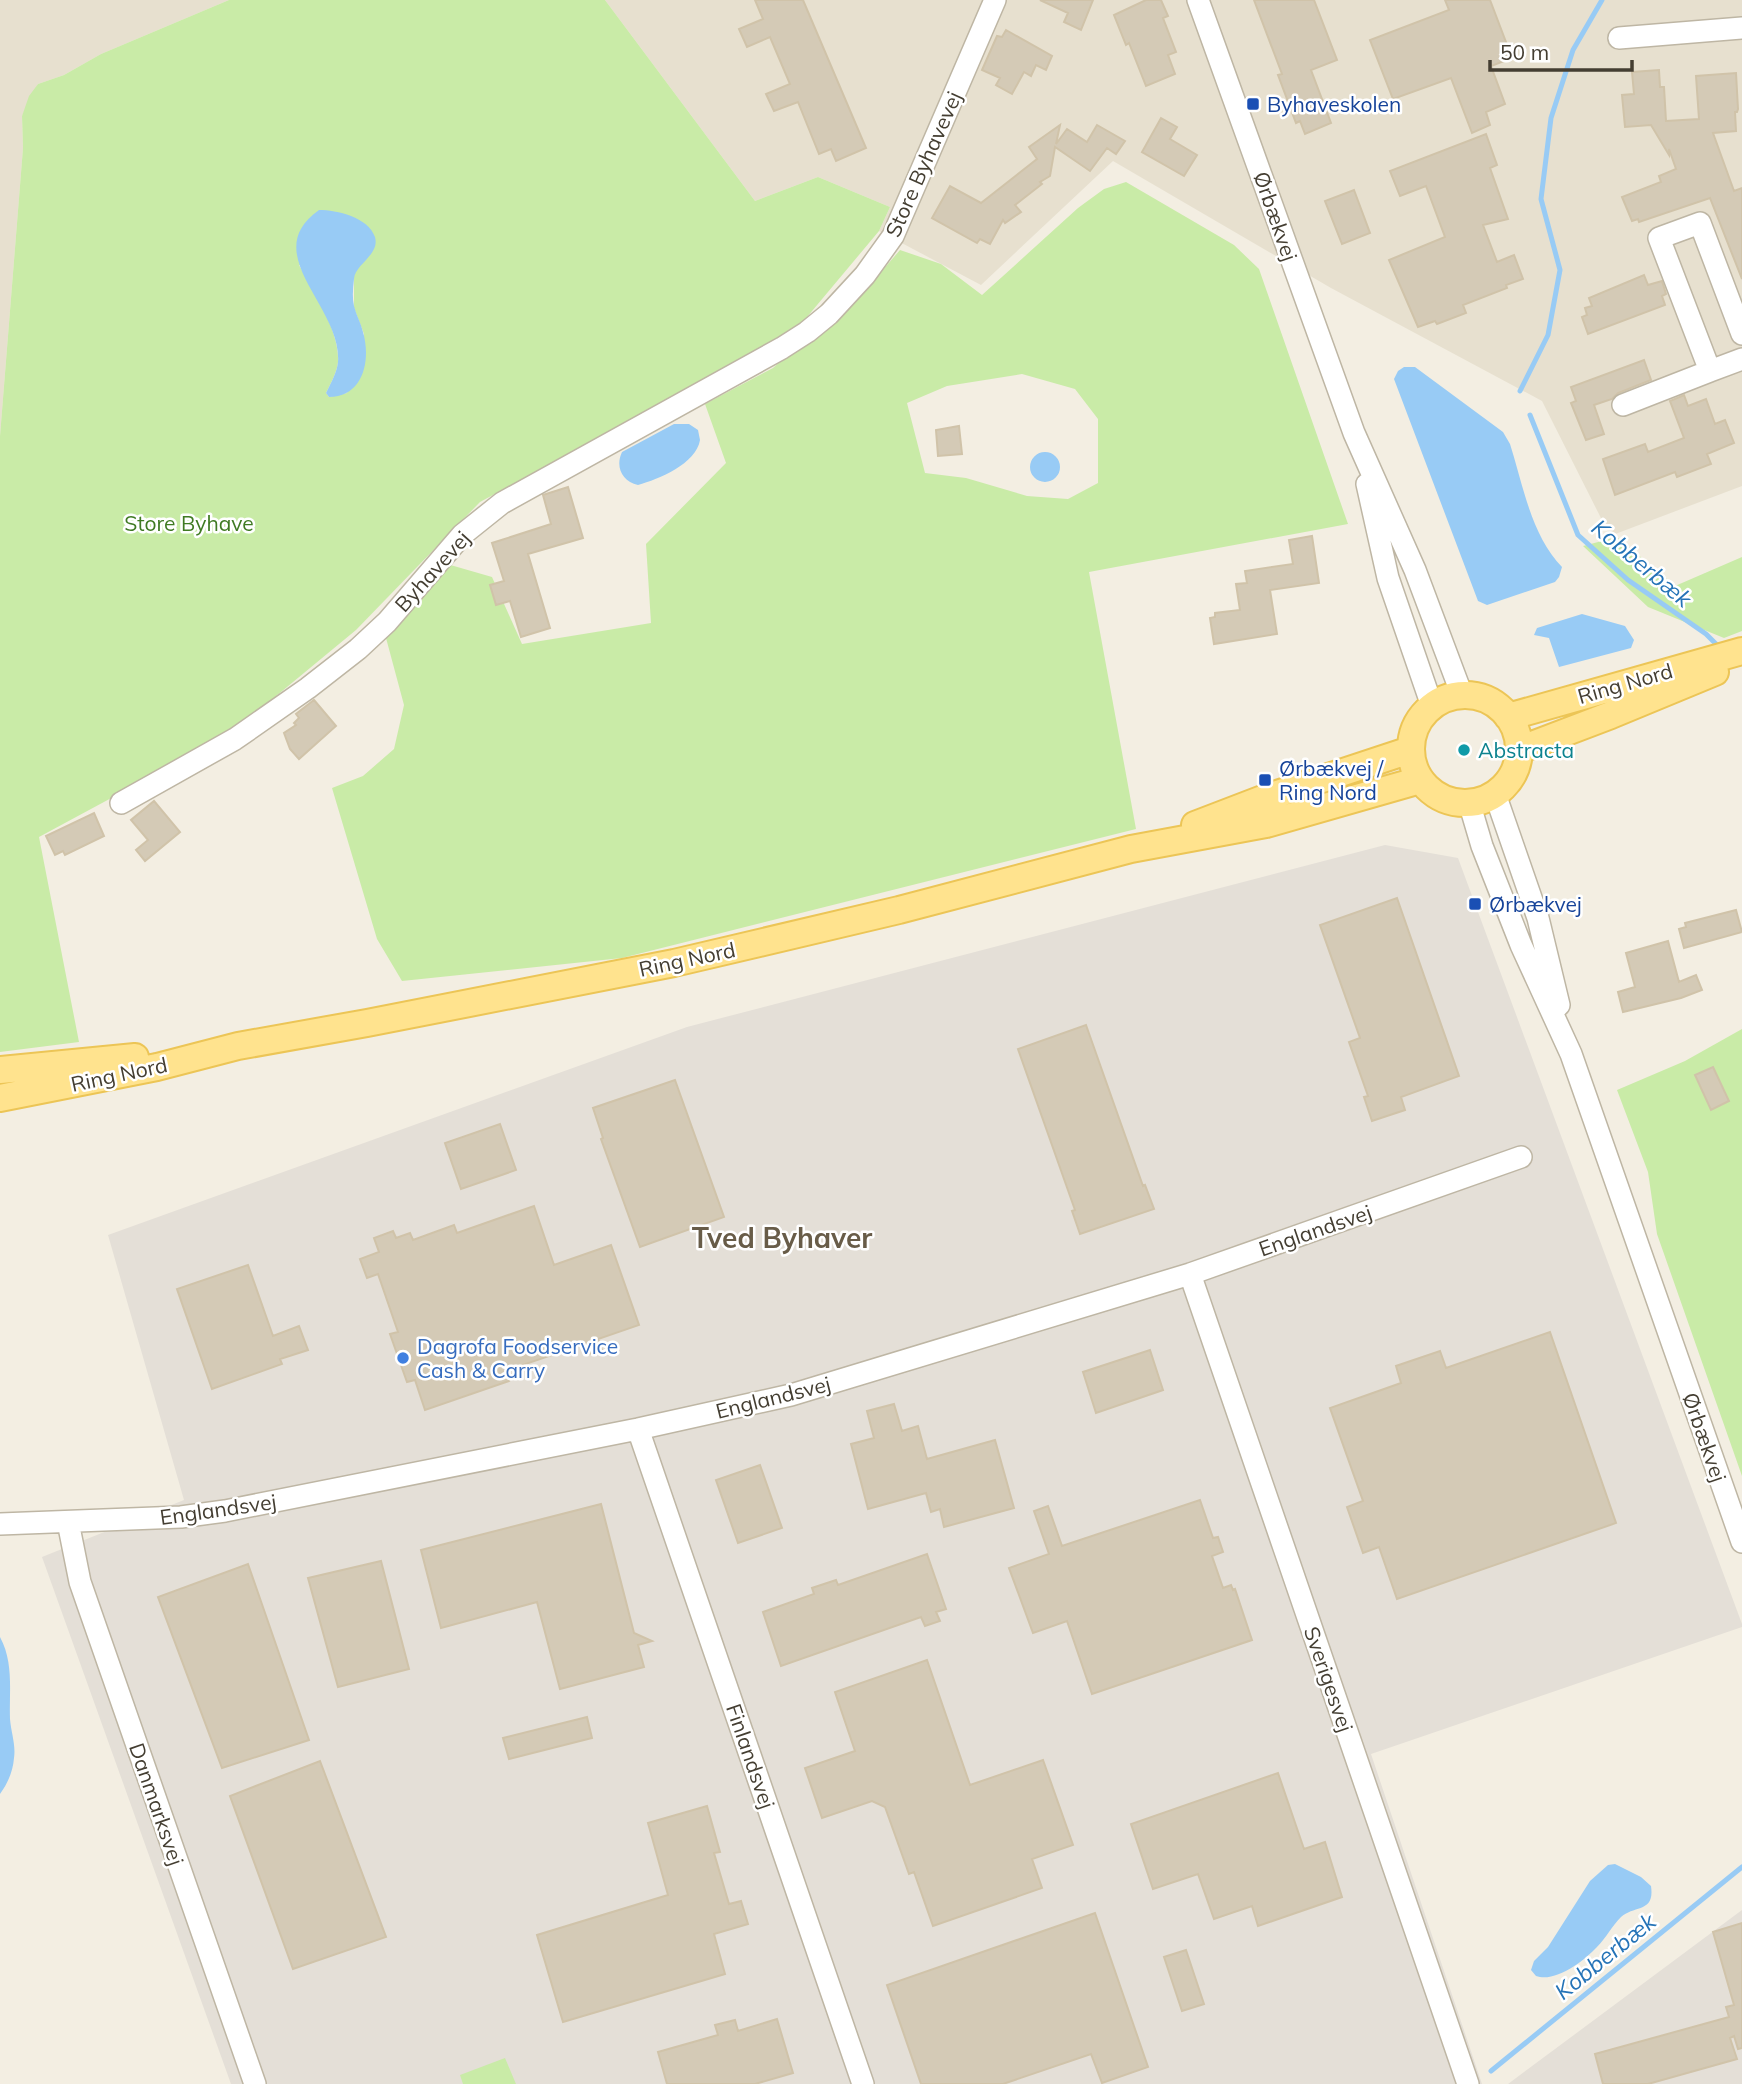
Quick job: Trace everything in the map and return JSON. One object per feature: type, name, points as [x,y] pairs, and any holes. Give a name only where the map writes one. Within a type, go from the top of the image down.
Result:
[{"type":"main road","name":"Ring Nord","points":[[1508,717],[1742,651]]},
{"type":"main road","name":"Ring Nord","points":[[1519,750],[1742,661]]},
{"type":"main road","points":[[1462,695],[1480,697],[1496,705],[1508,717],[1516,733],[1519,750],[1516,767],[1507,782],[1495,794],[1469,803],[1450,801],[1434,793],[1420,780],[1410,750],[1413,733],[1420,718],[1432,706],[1446,698],[1462,695]]},
{"type":"main road","name":"Ring Nord","points":[[1131,849],[1268,797],[1410,750]]},
{"type":"main road","name":"Ring Nord","points":[[0,1070],[238,1046],[674,962],[899,910],[1131,849],[1266,824],[1420,780]]},
{"type":"main road","name":"Ring Nord","points":[[0,1098],[157,1067],[238,1046]]},
{"type":"street","name":"Store Byhavevej","points":[[829,314],[864,275],[893,236],[995,0]]},
{"type":"street","name":"Ørbækvej","points":[[1198,0],[1354,433],[1415,570],[1462,695]]},
{"type":"street","points":[[1619,38],[1742,28]]},
{"type":"street","points":[[1710,371],[1659,238],[1700,223],[1742,334]]},
{"type":"street","name":"Byhavevej","points":[[121,803],[235,739],[338,665],[387,622],[462,534],[502,503],[782,348],[829,314]]},
{"type":"street","points":[[1623,405],[1742,359]]},
{"type":"street","name":"Ørbækvej","points":[[1354,433],[1388,578],[1432,706]]},
{"type":"street","name":"Ørbækvej","points":[[1495,794],[1538,918],[1571,1054]]},
{"type":"street","name":"Ørbækvej","points":[[1469,803],[1482,846],[1521,945],[1571,1054],[1742,1542]]},
{"type":"street","name":"Englandsvej","points":[[0,1524],[181,1517],[225,1511],[638,1429],[791,1395],[1190,1274],[1521,1157]]},
{"type":"street","name":"Sverigesvej","points":[[1190,1274],[1468,2084]]},
{"type":"street","name":"Finlandsvej","points":[[638,1429],[863,2084]]},
{"type":"street","name":"Danmarksvej","points":[[68,1522],[80,1582],[255,2084]]},
{"type":"shaded area","points":[[0,0],[229,0],[101,54],[64,75],[38,84],[22,116],[23,148],[0,436]]},
{"type":"shaded area","points":[[605,0],[1742,0],[1742,486],[1610,536],[1542,401],[1331,288],[1113,161],[981,285],[879,231],[890,207],[818,177],[755,201]]},
{"type":"shaded area","points":[[1385,845],[1458,858],[1742,1624],[1742,1627],[1371,1754],[1482,2084],[231,2084],[42,1557],[184,1500],[108,1235],[687,1027]]},
{"type":"shaded area","points":[[1742,1910],[1742,2084],[1508,2084]]},
{"type":"green space","name":"Store Byhave","points":[[229,0],[605,0],[755,201],[818,177],[890,207],[879,231],[797,329],[480,502],[356,630],[230,734],[39,837],[79,1042],[0,1052],[0,436],[23,148],[22,116],[29,96],[38,84],[64,75],[101,54]],"holes":[[[299,265],[354,273],[354,308],[364,334],[347,393],[329,397],[326,393],[338,362],[335,337]]]},
{"type":"green space","points":[[1126,182],[1234,245],[1259,269],[1348,524],[1089,572],[1136,829],[622,958],[402,981],[377,939],[332,788],[363,776],[394,749],[404,705],[386,638],[447,564],[492,577],[522,644],[651,623],[646,544],[726,463],[705,404],[773,368],[881,272],[900,250],[941,264],[982,295],[1078,208],[1104,189]],"holes":[[[1022,374],[1075,389],[1098,419],[1098,483],[1068,499],[1027,496],[966,478],[925,473],[907,403],[947,386]]]},
{"type":"green space","points":[[1617,537],[1675,586],[1742,557],[1742,631],[1724,638],[1648,607],[1583,546]]},
{"type":"green space","points":[[1742,1029],[1742,1476],[1657,1234],[1648,1172],[1617,1090],[1685,1061]]},
{"type":"green space","points":[[505,2058],[516,2084],[463,2084],[460,2075]]},
{"type":"water","points":[[319,210],[343,213],[366,224],[376,243],[355,274],[354,282],[354,306],[362,329],[366,354],[362,375],[350,391],[329,397],[326,393],[338,362],[336,341],[299,263],[296,244],[302,227]]},
{"type":"water","points":[[1404,367],[1415,367],[1503,432],[1510,444],[1535,525],[1551,554],[1562,567],[1555,582],[1487,605],[1478,601],[1394,379]]},
{"type":"water","points":[[674,424],[689,424],[698,430],[700,440],[692,456],[675,469],[638,485],[624,477],[619,463],[622,452]]},
{"type":"water","points":[[1045,452],[1056,456],[1060,467],[1056,478],[1045,482],[1034,478],[1030,467],[1034,456]]},
{"type":"water","points":[[1582,614],[1625,626],[1634,640],[1631,648],[1559,667],[1549,638],[1534,635],[1537,628]]},
{"type":"water","points":[[0,1637],[9,1667],[14,1753],[8,1781],[0,1794]]},
{"type":"water","points":[[1615,1864],[1641,1877],[1651,1886],[1650,1901],[1621,1917],[1597,1947],[1577,1964],[1560,1974],[1536,1976],[1531,1970],[1534,1961],[1548,1947],[1590,1881],[1608,1865]]},
{"type":"building","points":[[755,0],[803,0],[866,148],[836,161],[831,149],[819,154],[798,102],[774,111],[766,94],[790,84],[770,37],[747,47],[739,29],[763,19]]},
{"type":"building","points":[[1040,0],[1093,0],[1081,30],[1064,22],[1068,13]]},
{"type":"building","points":[[1146,0],[1161,0],[1168,16],[1163,18],[1176,52],[1168,55],[1175,74],[1146,86],[1129,43],[1126,45],[1114,15]]},
{"type":"building","points":[[1254,0],[1314,0],[1337,60],[1311,70],[1331,123],[1305,134],[1300,121],[1296,123],[1278,75],[1282,74]]},
{"type":"building","points":[[1445,0],[1490,0],[1512,58],[1491,66],[1505,104],[1486,112],[1490,125],[1472,133],[1451,78],[1393,99],[1370,40],[1449,10]]},
{"type":"building","points":[[1006,30],[1052,56],[1046,70],[1036,65],[1031,76],[1024,72],[1012,94],[996,85],[1000,78],[982,70],[997,36],[1002,37]]},
{"type":"building","points":[[1659,70],[1660,87],[1664,87],[1666,121],[1699,119],[1696,76],[1736,73],[1736,131],[1713,133],[1734,191],[1742,188],[1742,279],[1710,198],[1639,222],[1638,219],[1632,221],[1622,197],[1661,182],[1659,176],[1676,169],[1669,149],[1669,155],[1651,125],[1625,127],[1622,95],[1634,94],[1632,72]]},
{"type":"building","points":[[1161,118],[1177,127],[1170,139],[1197,155],[1184,176],[1142,152]]},
{"type":"building","points":[[1060,125],[1056,144],[1067,129],[1087,142],[1097,125],[1125,141],[1116,154],[1107,148],[1090,171],[1055,147],[1050,176],[1015,205],[1021,212],[1005,223],[1003,220],[990,244],[980,239],[977,243],[932,218],[950,186],[981,203],[1037,159],[1029,147]]},
{"type":"building","points":[[1486,134],[1497,165],[1490,168],[1508,219],[1483,225],[1497,262],[1514,255],[1523,279],[1463,305],[1466,313],[1437,324],[1435,321],[1418,327],[1389,260],[1445,237],[1426,186],[1400,196],[1390,171]]},
{"type":"building","points":[[1354,190],[1370,233],[1342,244],[1325,201]]},
{"type":"building","points":[[1644,275],[1648,285],[1662,281],[1666,294],[1662,296],[1665,305],[1588,334],[1582,317],[1587,315],[1585,308],[1592,306],[1589,298]]},
{"type":"building","points":[[1644,360],[1651,380],[1594,405],[1604,434],[1586,440],[1571,403],[1576,401],[1571,387]]},
{"type":"building","points":[[1684,395],[1688,406],[1706,399],[1715,424],[1725,420],[1734,443],[1707,454],[1711,464],[1677,477],[1675,472],[1615,495],[1603,459],[1645,444],[1648,452],[1684,438],[1670,401]]},
{"type":"building","points":[[959,426],[962,454],[938,456],[936,430]]},
{"type":"building","points":[[568,487],[583,538],[528,554],[550,628],[521,637],[510,601],[496,605],[490,585],[504,581],[492,543],[551,524],[543,495]]},
{"type":"building","points":[[1312,536],[1319,583],[1270,590],[1277,634],[1214,644],[1210,618],[1215,617],[1215,613],[1240,610],[1236,584],[1247,583],[1245,571],[1293,564],[1289,540]]},
{"type":"building","points":[[314,700],[336,726],[299,759],[290,749],[284,733],[296,725],[294,723],[299,718],[296,714]]},
{"type":"building","points":[[154,801],[180,832],[145,861],[136,850],[148,840],[131,820]]},
{"type":"building","points":[[94,813],[104,836],[65,855],[63,851],[55,855],[46,836]]},
{"type":"building","points":[[1397,898],[1459,1076],[1401,1097],[1405,1110],[1372,1121],[1364,1097],[1368,1096],[1349,1042],[1360,1038],[1320,925]]},
{"type":"building","points":[[1736,910],[1742,932],[1684,948],[1679,929],[1686,927],[1685,923]]},
{"type":"building","points":[[1668,941],[1679,982],[1696,975],[1702,990],[1623,1012],[1618,992],[1635,987],[1626,953]]},
{"type":"building","points":[[1086,1025],[1143,1186],[1145,1185],[1154,1209],[1080,1234],[1072,1211],[1075,1210],[1018,1049]]},
{"type":"building","points":[[1713,1067],[1729,1101],[1711,1110],[1695,1075]]},
{"type":"building","points":[[675,1080],[724,1217],[640,1247],[601,1139],[603,1138],[593,1108]]},
{"type":"building","points":[[500,1124],[516,1170],[461,1189],[445,1143]]},
{"type":"building","points":[[534,1206],[554,1265],[611,1245],[639,1325],[598,1339],[602,1350],[585,1355],[581,1345],[505,1371],[509,1381],[425,1410],[415,1380],[407,1382],[390,1334],[398,1332],[378,1274],[367,1278],[360,1259],[379,1252],[374,1238],[393,1231],[396,1238],[410,1233],[413,1240],[454,1225],[457,1233]]},
{"type":"building","points":[[248,1265],[273,1336],[299,1326],[308,1350],[280,1359],[282,1364],[212,1389],[177,1289]]},
{"type":"building","points":[[1550,1332],[1616,1523],[1397,1599],[1379,1547],[1363,1553],[1347,1507],[1363,1501],[1330,1408],[1401,1383],[1396,1366],[1440,1351],[1446,1368]]},
{"type":"building","points":[[1150,1350],[1163,1390],[1096,1413],[1083,1372]]},
{"type":"building","points":[[894,1404],[902,1431],[918,1426],[927,1459],[995,1440],[1014,1508],[944,1527],[940,1509],[931,1512],[926,1493],[868,1509],[851,1444],[874,1438],[867,1411]]},
{"type":"building","points":[[760,1465],[782,1528],[738,1543],[716,1480]]},
{"type":"building","points":[[1200,1500],[1213,1538],[1218,1537],[1223,1552],[1212,1556],[1223,1588],[1231,1585],[1233,1590],[1235,1589],[1252,1640],[1092,1694],[1067,1621],[1033,1633],[1009,1568],[1049,1554],[1034,1511],[1048,1506],[1062,1546]]},
{"type":"building","points":[[601,1504],[634,1633],[652,1641],[638,1645],[644,1667],[560,1689],[537,1602],[441,1628],[421,1550]]},
{"type":"building","points":[[927,1554],[946,1609],[936,1612],[940,1621],[925,1626],[921,1617],[781,1666],[763,1612],[814,1594],[812,1588],[836,1580],[838,1585]]},
{"type":"building","points":[[381,1561],[409,1669],[338,1687],[308,1578]]},
{"type":"building","points":[[248,1564],[309,1740],[222,1768],[158,1597]]},
{"type":"building","points":[[927,1660],[970,1785],[1043,1760],[1073,1845],[1032,1859],[1042,1888],[933,1926],[914,1872],[909,1874],[885,1807],[872,1801],[822,1818],[805,1768],[855,1751],[835,1692]]},
{"type":"building","points":[[587,1717],[592,1738],[509,1759],[503,1738]]},
{"type":"building","points":[[320,1761],[386,1937],[293,1969],[230,1796]]},
{"type":"building","points":[[1278,1773],[1304,1849],[1325,1842],[1342,1897],[1258,1926],[1252,1906],[1214,1919],[1198,1874],[1153,1889],[1131,1824]]},
{"type":"building","points":[[707,1806],[720,1852],[714,1853],[729,1904],[741,1901],[748,1924],[714,1934],[725,1974],[563,2022],[537,1935],[668,1895],[648,1823]]},
{"type":"building","points":[[1095,1913],[1148,2067],[1102,2083],[1091,2054],[1003,2084],[921,2084],[887,1985]]},
{"type":"building","points":[[1742,1923],[1742,2048],[1738,2049],[1734,2036],[1730,2038],[1737,2059],[1648,2084],[1603,2084],[1595,2054],[1729,2017],[1726,2007],[1734,2005],[1713,1932]]},
{"type":"building","points":[[1186,1950],[1204,2004],[1182,2011],[1164,1957]]},
{"type":"building","points":[[777,2019],[793,2073],[755,2084],[667,2084],[658,2052],[718,2035],[715,2025],[735,2020],[738,2031]]},
{"type":"waterway","name":"Kobberbæk","points":[[1520,391],[1548,335],[1560,270],[1541,199],[1551,118],[1573,50],[1602,0]]},
{"type":"waterway","name":"Kobberbæk","points":[[1530,415],[1578,535],[1628,580],[1706,634],[1718,646]]},
{"type":"waterway","name":"Kobberbæk","points":[[1491,2071],[1742,1867]]},
{"type":"place","name":"Byhaveskolen","points":[[1253,104]]},
{"type":"place","name":"Abstracta","points":[[1464,750]]},
{"type":"place","name":"Ørbækvej / Ring Nord","points":[[1265,780]]},
{"type":"place","name":"Ørbækvej","points":[[1475,904]]},
{"type":"place","name":"Dagrofa Foodservice Cash & Carry","points":[[403,1358]]},
{"type":"district","name":"Tved Byhaver","points":[[782,1237]]}]
